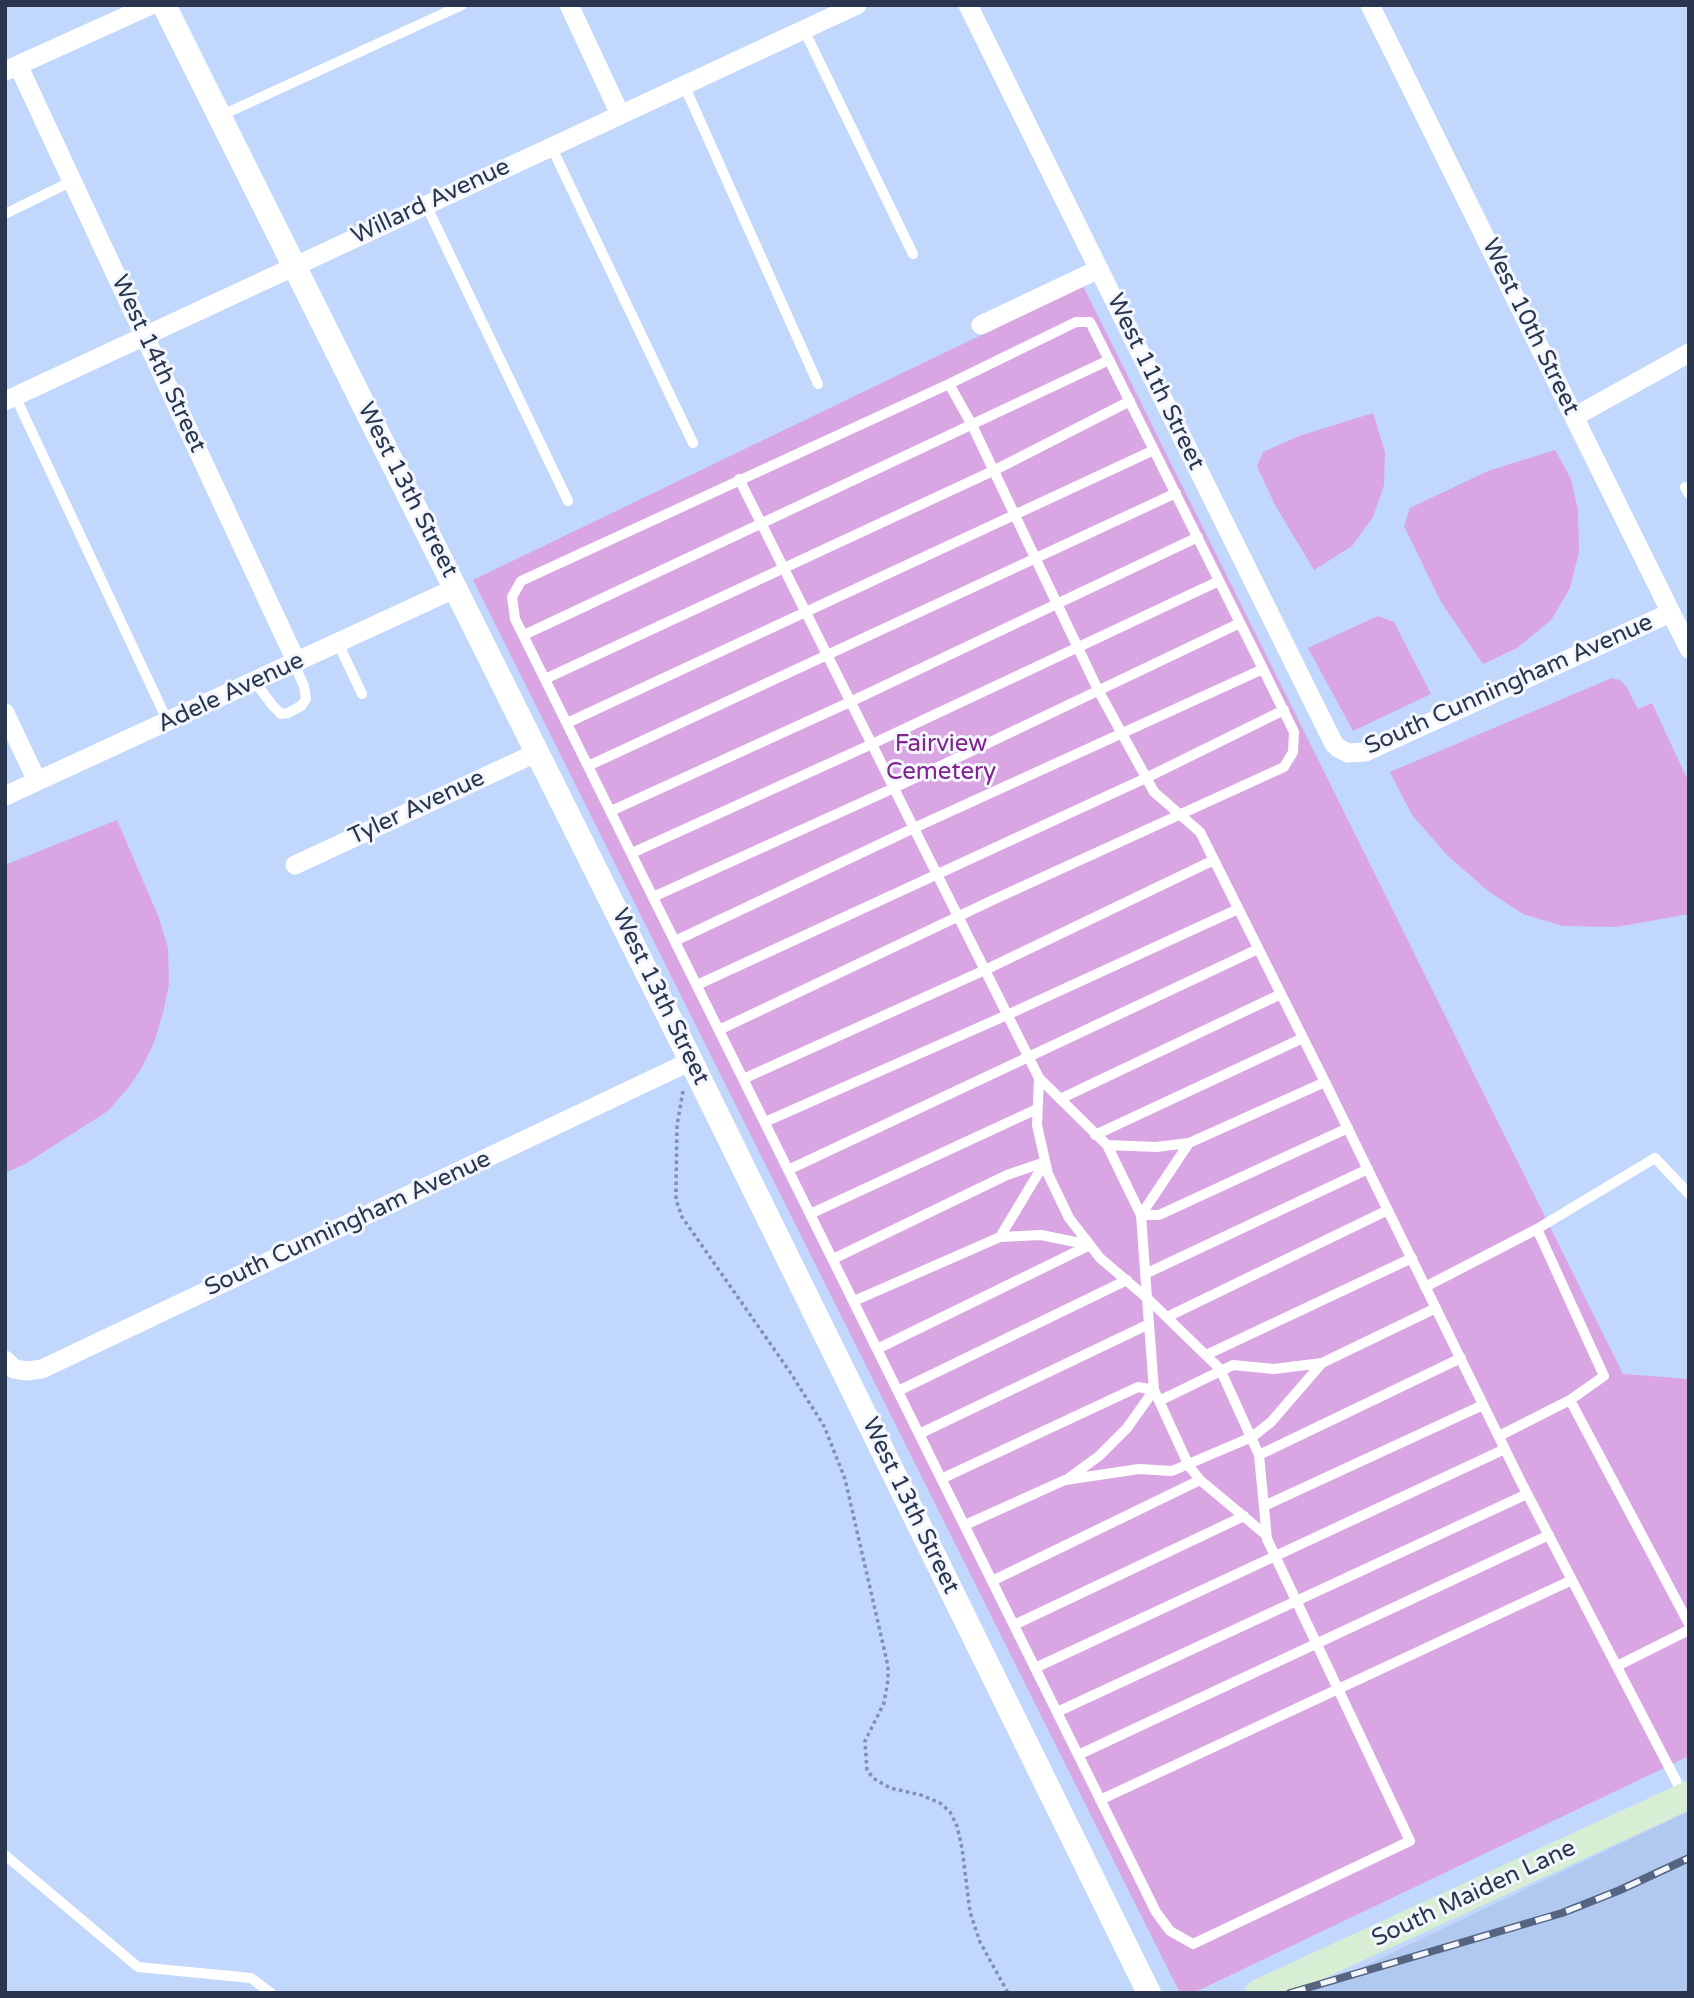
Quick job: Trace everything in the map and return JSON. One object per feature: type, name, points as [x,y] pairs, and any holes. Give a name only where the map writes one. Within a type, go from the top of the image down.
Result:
[{"type":"main road","name":"South Maiden Lane","points":[[1259,1993],[1686,1796]]},
{"type":"street","points":[[12,68],[151,5]]},
{"type":"street","name":"West 13th Street","points":[[164,5],[538,752],[687,1063],[1149,1993]]},
{"type":"street","points":[[569,5],[620,114]]},
{"type":"street","name":"Willard Avenue","points":[[10,398],[858,5]]},
{"type":"street","name":"West 11th Street","points":[[968,5],[1334,744],[1348,753]]},
{"type":"street","name":"West 10th Street","points":[[1370,5],[1689,649]]},
{"type":"street","name":"West 14th Street","points":[[12,68],[72,181],[296,663]]},
{"type":"street","points":[[981,325],[1099,269]]},
{"type":"street","points":[[1574,417],[1689,353]]},
{"type":"street","name":"Adele Avenue","points":[[5,796],[456,588]]},
{"type":"street","name":"South Cunningham Avenue","points":[[1348,753],[1364,752],[1670,613]]},
{"type":"street","points":[[5,713],[37,781]]},
{"type":"street","name":"Tyler Avenue","points":[[295,865],[538,752]]},
{"type":"street","name":"South Cunningham Avenue","points":[[5,1360],[14,1369],[42,1369],[687,1063]]},
{"type":"lane","points":[[219,117],[462,5]]},
{"type":"lane","points":[[804,30],[913,254]]},
{"type":"lane","points":[[684,85],[818,384]]},
{"type":"lane","points":[[551,146],[693,443]]},
{"type":"lane","points":[[5,214],[72,181]]},
{"type":"lane","points":[[426,205],[568,501]]},
{"type":"lane","points":[[719,1030],[1284,767],[1293,752],[1294,732],[1284,710],[1090,322],[1076,321],[949,384],[521,581],[512,597],[515,618],[788,1170],[965,1525],[1156,1912],[1170,1931],[1193,1944],[1410,1841],[1266,1535],[1259,1455],[1220,1370],[1147,1298],[1100,1258],[1069,1218],[1048,1174],[1037,1125],[1039,1078]]},
{"type":"lane","points":[[524,635],[1109,360]]},
{"type":"lane","points":[[949,384],[995,470],[1098,690],[1146,778],[1154,792],[1200,832],[1527,1494],[1686,1796]]},
{"type":"lane","points":[[10,398],[168,722]]},
{"type":"lane","points":[[545,678],[995,470],[1130,401]]},
{"type":"lane","points":[[567,723],[1154,450]]},
{"type":"lane","points":[[739,479],[1039,1078],[1107,1145],[1141,1214],[1154,1390],[1189,1466],[1200,1480],[1266,1535]]},
{"type":"lane","points":[[589,766],[1176,493]]},
{"type":"lane","points":[[611,811],[850,702],[1198,537]]},
{"type":"lane","points":[[632,853],[872,744],[1219,580]]},
{"type":"lane","points":[[653,897],[894,788],[1240,622]]},
{"type":"lane","points":[[338,643],[362,694]]},
{"type":"lane","points":[[255,682],[281,714],[288,713],[301,706],[306,699],[296,663]]},
{"type":"lane","points":[[675,941],[914,828],[1264,670]]},
{"type":"lane","points":[[697,985],[1146,778],[1284,710]]},
{"type":"lane","points":[[743,1079],[985,970],[1214,860]]},
{"type":"lane","points":[[765,1122],[1238,909]]},
{"type":"lane","points":[[788,1170],[1258,948]]},
{"type":"lane","points":[[1060,1099],[1281,994]]},
{"type":"lane","points":[[1095,1135],[1303,1038]]},
{"type":"lane","points":[[1107,1145],[1156,1147],[1189,1143],[1325,1082]]},
{"type":"lane","points":[[810,1214],[1037,1109]]},
{"type":"lane","points":[[1141,1214],[1159,1215],[1348,1128]]},
{"type":"lane","points":[[1141,1214],[1189,1143]]},
{"type":"lane","points":[[1425,1287],[1537,1229],[1655,1157],[1689,1194]]},
{"type":"lane","points":[[1000,1237],[1045,1162]]},
{"type":"lane","points":[[833,1259],[1007,1175],[1045,1162]]},
{"type":"lane","points":[[1145,1274],[1368,1169]]},
{"type":"lane","points":[[1167,1317],[1388,1210]]},
{"type":"lane","points":[[1499,1436],[1570,1400],[1605,1376],[1537,1229]]},
{"type":"lane","points":[[854,1301],[1000,1237],[1041,1235],[1090,1245]]},
{"type":"lane","points":[[877,1349],[1090,1245]]},
{"type":"lane","points":[[1206,1355],[1412,1258]]},
{"type":"lane","points":[[898,1391],[1127,1280]]},
{"type":"lane","points":[[1159,1401],[1233,1365],[1274,1369],[1322,1363],[1436,1308]]},
{"type":"lane","points":[[919,1434],[1149,1324]]},
{"type":"lane","points":[[1259,1455],[1461,1358]]},
{"type":"lane","points":[[1066,1480],[1139,1469],[1172,1471],[1189,1466],[1252,1437],[1271,1422],[1322,1363]]},
{"type":"lane","points":[[942,1479],[1138,1387],[1154,1390]]},
{"type":"lane","points":[[965,1525],[1066,1480],[1099,1456],[1127,1428],[1154,1390]]},
{"type":"lane","points":[[1570,1400],[1689,1624]]},
{"type":"lane","points":[[1264,1506],[1483,1405]]},
{"type":"lane","points":[[1035,1668],[1505,1449]]},
{"type":"lane","points":[[992,1581],[1200,1480]]},
{"type":"lane","points":[[1057,1712],[1527,1494]]},
{"type":"lane","points":[[1014,1625],[1244,1516]]},
{"type":"lane","points":[[1078,1755],[1549,1535]]},
{"type":"lane","points":[[1100,1800],[1572,1580]]},
{"type":"lane","points":[[1617,1667],[1689,1630]]},
{"type":"lane","points":[[5,1855],[138,1967],[251,1978],[271,1993]]},
{"type":"path","points":[[687,1063],[677,1125],[676,1200],[682,1217],[790,1372],[824,1426],[845,1479],[888,1666],[884,1703],[865,1741],[867,1770],[873,1779],[890,1788],[921,1794],[940,1803],[950,1812],[957,1826],[962,1848],[970,1912],[980,1942],[1008,1993]]},
{"type":"shaded area","points":[[1689,1811],[1689,1993],[1308,1993]]},
{"type":"green space","name":"Fairview Cemetery","points":[[1083,286],[1623,1374],[1689,1379],[1689,1756],[1193,1993],[1180,1993],[473,580]]},
{"type":"green space","points":[[1373,413],[1385,452],[1384,485],[1373,517],[1352,546],[1314,570],[1275,505],[1257,466],[1263,452],[1299,436]]},
{"type":"green space","points":[[1555,450],[1571,479],[1578,510],[1579,552],[1570,588],[1551,620],[1517,648],[1483,664],[1441,602],[1404,526],[1410,508],[1488,471]]},
{"type":"green space","points":[[1378,616],[1394,622],[1431,694],[1353,731],[1308,648]]},
{"type":"green space","points":[[1612,678],[1620,680],[1626,686],[1638,709],[1652,703],[1689,783],[1689,914],[1616,927],[1563,926],[1523,914],[1488,891],[1447,855],[1412,815],[1390,772]]},
{"type":"green space","points":[[117,820],[159,918],[168,948],[169,984],[154,1043],[129,1087],[108,1111],[25,1164],[5,1173],[5,865]]},
{"type":"railway","points":[[1290,1993],[1562,1913],[1689,1858]]}]
